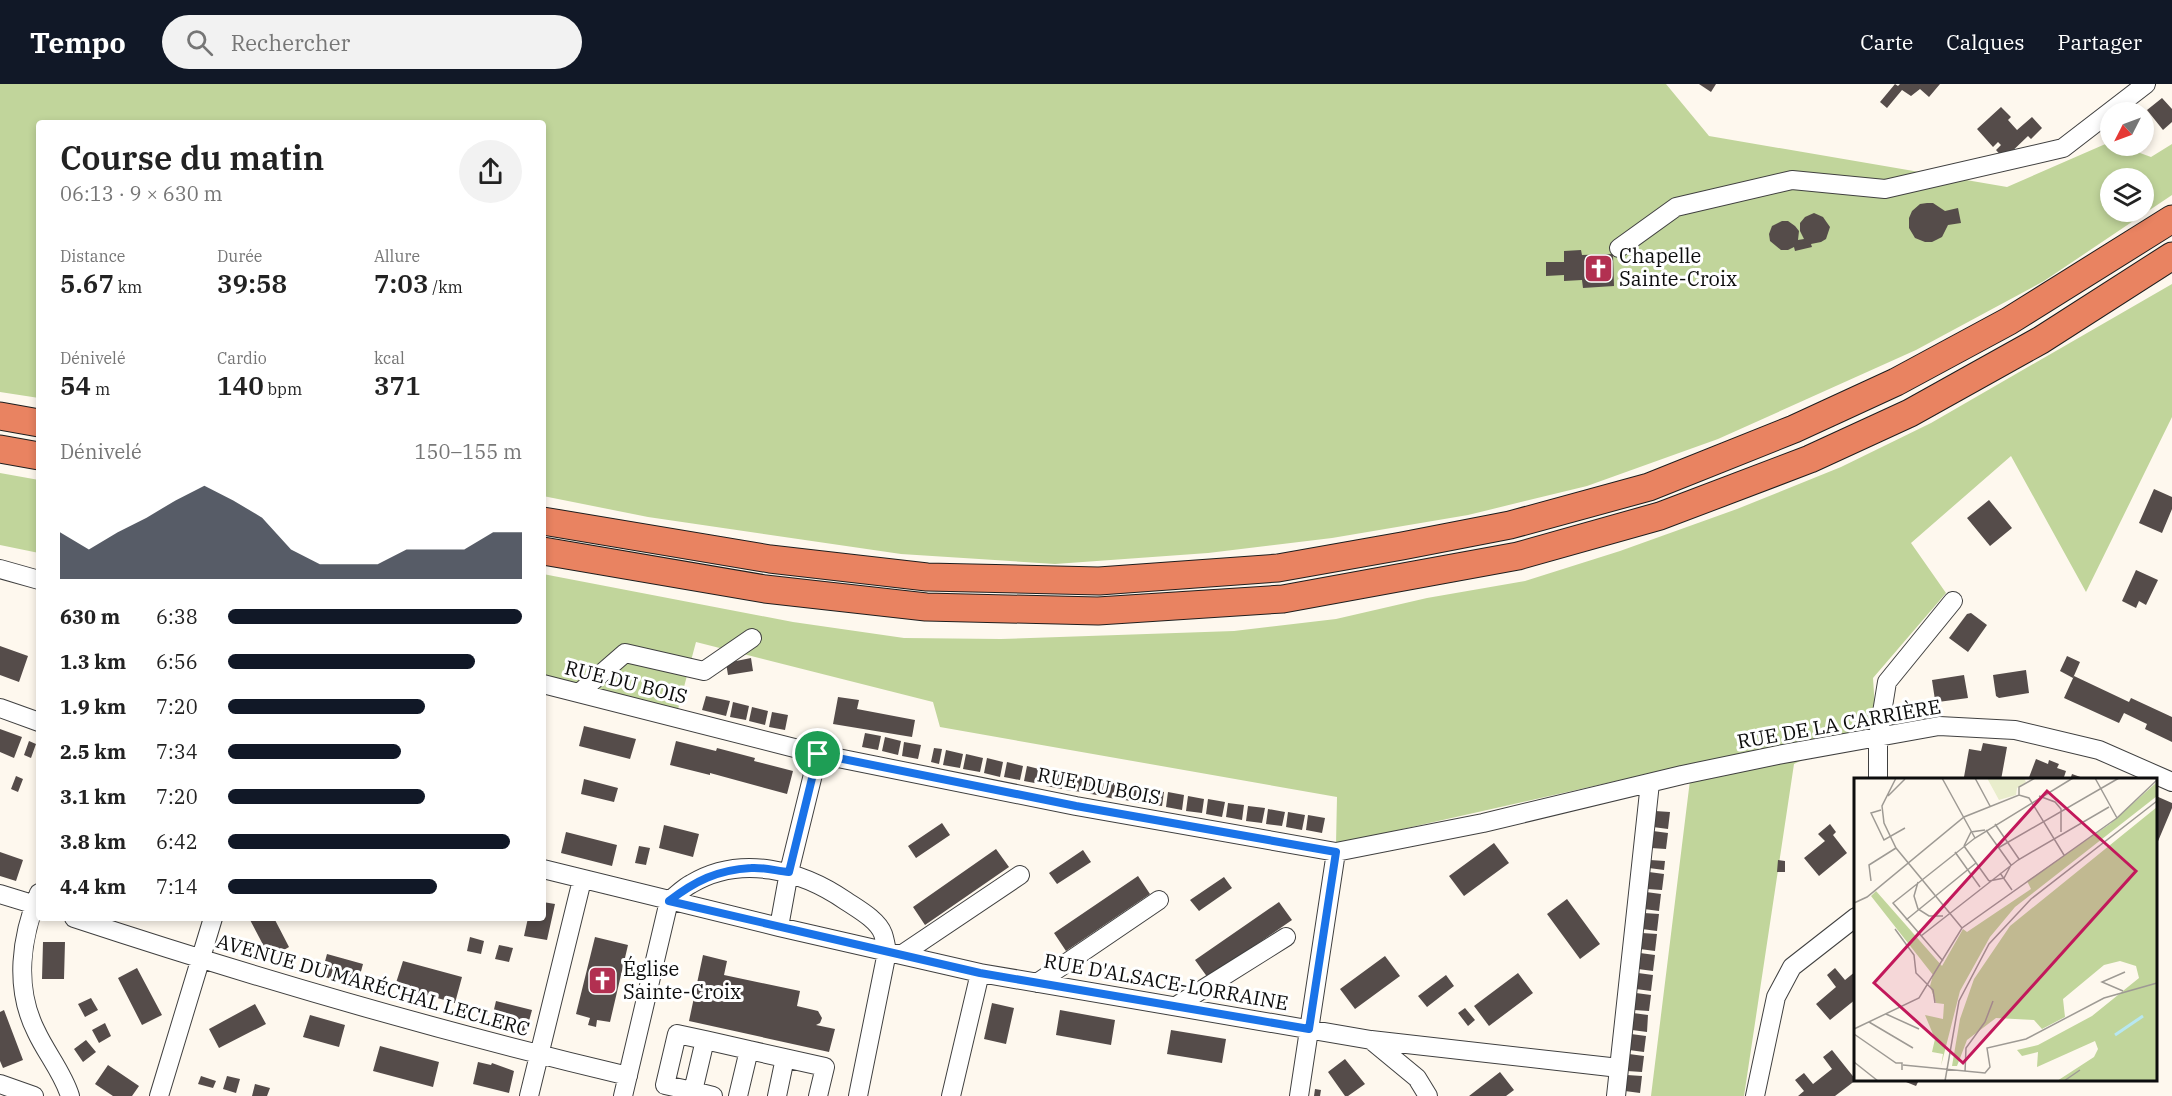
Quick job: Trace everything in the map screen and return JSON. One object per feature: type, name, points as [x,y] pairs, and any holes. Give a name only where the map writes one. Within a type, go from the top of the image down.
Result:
[{"type":"highway","points":[[546,522],[770,559],[927,577],[1099,581],[1278,568],[1402,546],[1510,525],[1649,486],[1794,429],[1896,382],[2009,321],[2172,219]]},
{"type":"highway","points":[[546,552],[765,589],[926,607],[1098,611],[1283,599],[1506,558],[1660,516],[1810,459],[1910,413],[2031,346],[2172,256]]},
{"type":"highway","points":[[0,416],[36,422]]},
{"type":"highway","points":[[0,449],[36,455]]},
{"type":"street","points":[[1619,248],[1676,207],[1792,180],[1886,189],[2064,148],[2146,84]]},
{"type":"street","points":[[0,569],[36,579]]},
{"type":"street","points":[[1878,778],[1878,737],[1887,682],[1953,601]]},
{"type":"street","points":[[579,693],[625,653],[704,671],[752,638]]},
{"type":"street","name":"RUE DU BOIS","points":[[546,685],[818,754],[1076,806],[1336,852],[1483,823],[1650,783]]},
{"type":"street","points":[[0,708],[36,721]]},
{"type":"street","name":"RUE DE LA CARRIÈRE","points":[[1650,783],[1767,757],[1939,726],[2015,730],[2100,750],[2172,782]]},
{"type":"street","points":[[779,927],[789,872],[818,754]]},
{"type":"street","points":[[1616,1096],[1650,783]]},
{"type":"street","points":[[1299,1096],[1336,852]]},
{"type":"street","points":[[623,1096],[669,901],[691,884],[717,873],[752,867],[789,872],[828,889],[867,916],[883,932],[894,954],[858,1096]]},
{"type":"street","name":"RUE D'ALSACE-LORRAINE","points":[[546,870],[669,901],[980,973],[1371,1040],[1619,1068]]},
{"type":"street","points":[[894,954],[1020,875]]},
{"type":"street","points":[[529,1096],[582,880]]},
{"type":"street","points":[[0,894],[36,902]]},
{"type":"street","points":[[1037,983],[1159,900]]},
{"type":"street","points":[[36,905],[24,942],[22,984],[34,1029],[70,1096]]},
{"type":"street","points":[[1755,1096],[1776,997],[1792,967],[1854,919]]},
{"type":"street","name":"AVENUE DU MARÉCHAL LECLERC","points":[[83,921],[199,959],[538,1055],[628,1076]]},
{"type":"street","points":[[159,1096],[212,921]]},
{"type":"street","points":[[1176,1006],[1286,936]]},
{"type":"street","points":[[951,1096],[980,973]]},
{"type":"street","points":[[713,1096],[665,1085],[677,1034],[825,1067],[818,1096]]},
{"type":"street","points":[[693,1091],[705,1040]]},
{"type":"street","points":[[1371,1040],[1417,1078],[1428,1096]]},
{"type":"street","points":[[738,1096],[749,1050]]},
{"type":"street","points":[[777,1096],[785,1058]]},
{"type":"street","points":[[0,1084],[34,1096]]},
{"type":"green space","points":[[0,84],[1666,84],[1709,136],[2007,187],[2100,146],[2100,156],[2151,157],[2172,144],[2172,195],[2154,207],[2154,168],[2100,168],[2100,222],[2132,222],[2044,281],[1916,350],[1718,439],[1587,486],[1468,515],[1332,538],[1208,553],[1055,564],[901,554],[648,517],[546,497],[546,120],[36,120],[36,398],[0,392]]},
{"type":"green space","points":[[2172,284],[2172,417],[2086,592],[2011,456],[1911,543],[1946,593],[1873,678],[1876,724],[1794,764],[1744,1096],[1651,1096],[1692,764],[1336,844],[1337,797],[940,727],[933,702],[696,642],[677,713],[546,677],[546,575],[793,622],[904,638],[1001,639],[1234,631],[1336,619],[1427,598],[1525,581],[1620,551],[1737,509],[1841,467],[1931,423]]},
{"type":"green space","points":[[0,473],[36,479],[36,552],[0,545]]},
{"type":"building","points":[[1699,84],[1716,84],[1711,92]]},
{"type":"building","points":[[1895,84],[1898,86],[1900,84],[1940,84],[1929,97],[1920,89],[1911,96],[1902,90],[1887,108],[1880,102]]},
{"type":"building","points":[[2162,98],[2172,109],[2172,122],[2163,130],[2154,119],[2154,104]]},
{"type":"building","points":[[2001,107],[2011,117],[2008,120],[2017,130],[2032,117],[2042,128],[2031,139],[2028,136],[2004,159],[1996,150],[2001,145],[1998,142],[1993,147],[1977,129]]},
{"type":"building","points":[[1933,203],[1945,211],[1958,208],[1961,223],[1948,225],[1942,237],[1932,242],[1915,238],[1909,228],[1909,218],[1912,211],[1920,204]]},
{"type":"building","points":[[1814,213],[1823,217],[1830,227],[1826,239],[1811,244],[1812,247],[1795,251],[1794,247],[1781,250],[1770,241],[1769,234],[1772,226],[1782,221],[1788,221],[1795,226],[1799,231],[1798,240],[1804,239],[1800,231],[1800,223],[1805,217]]},
{"type":"building","points":[[1581,250],[1582,255],[1613,254],[1614,286],[1583,288],[1582,280],[1564,281],[1564,275],[1546,276],[1546,262],[1564,262],[1564,251]]},
{"type":"building","points":[[2154,489],[2172,497],[2172,509],[2162,533],[2139,523]]},
{"type":"building","points":[[1989,500],[2012,528],[1990,546],[1967,518]]},
{"type":"building","points":[[2136,570],[2158,580],[2146,605],[2139,601],[2136,608],[2122,601]]},
{"type":"building","points":[[1971,613],[1987,625],[1968,652],[1949,638],[1967,614]]},
{"type":"building","points":[[0,646],[28,656],[19,682],[0,675]]},
{"type":"building","points":[[2067,656],[2080,662],[2073,678],[2060,671]]},
{"type":"building","points":[[751,658],[753,671],[728,675],[726,663]]},
{"type":"building","points":[[2026,670],[2029,693],[1999,698],[1996,696],[1993,675]]},
{"type":"building","points":[[1964,675],[1968,698],[1938,702],[1935,700],[1932,680]]},
{"type":"building","points":[[2074,676],[2129,702],[2131,698],[2172,717],[2172,742],[2145,729],[2147,724],[2124,713],[2119,723],[2064,698]]},
{"type":"building","points":[[706,696],[730,701],[726,716],[702,710]]},
{"type":"building","points":[[838,697],[859,700],[857,709],[915,720],[912,737],[833,724]]},
{"type":"building","points":[[733,702],[749,706],[746,720],[730,717]]},
{"type":"building","points":[[752,707],[768,711],[765,725],[749,721]]},
{"type":"building","points":[[772,712],[788,715],[785,730],[769,727]]},
{"type":"building","points":[[584,726],[636,739],[630,759],[579,746]]},
{"type":"building","points":[[0,729],[22,737],[14,758],[0,752]]},
{"type":"building","points":[[865,733],[881,736],[878,750],[862,747]]},
{"type":"building","points":[[885,737],[901,741],[898,755],[882,751]]},
{"type":"building","points":[[29,741],[36,744],[31,758],[24,755]]},
{"type":"building","points":[[676,741],[716,751],[717,748],[793,771],[787,794],[710,773],[710,775],[670,765]]},
{"type":"building","points":[[904,742],[921,745],[918,759],[902,756]]},
{"type":"building","points":[[1983,743],[2007,747],[2001,778],[1964,777],[1969,749],[1981,751]]},
{"type":"building","points":[[934,748],[942,749],[939,764],[931,762]]},
{"type":"building","points":[[946,750],[963,754],[960,768],[943,765]]},
{"type":"building","points":[[966,754],[983,758],[980,772],[963,769]]},
{"type":"building","points":[[987,758],[1003,762],[1000,777],[984,773]]},
{"type":"building","points":[[2036,759],[2048,764],[2049,760],[2059,764],[2057,768],[2066,771],[2064,778],[2029,778]]},
{"type":"building","points":[[1007,762],[1023,766],[1020,780],[1004,777]]},
{"type":"building","points":[[1027,766],[1043,770],[1040,784],[1024,781]]},
{"type":"building","points":[[1049,771],[1065,774],[1062,789],[1046,786]]},
{"type":"building","points":[[2072,774],[2083,778],[2071,778]]},
{"type":"building","points":[[1069,775],[1085,778],[1082,792],[1066,790]]},
{"type":"building","points":[[16,776],[23,779],[18,792],[11,789]]},
{"type":"building","points":[[1088,778],[1104,781],[1102,796],[1086,793]]},
{"type":"building","points":[[584,779],[618,788],[614,802],[581,794]]},
{"type":"building","points":[[1108,782],[1124,785],[1121,800],[1105,797]]},
{"type":"building","points":[[1128,785],[1144,788],[1141,803],[1125,800]]},
{"type":"building","points":[[1148,789],[1164,792],[1162,806],[1145,804]]},
{"type":"building","points":[[1168,792],[1184,795],[1182,810],[1166,807]]},
{"type":"building","points":[[1188,796],[1204,799],[1202,813],[1186,811]]},
{"type":"building","points":[[2157,796],[2172,803],[2157,844]]},
{"type":"building","points":[[1208,799],[1225,802],[1222,817],[1206,814]]},
{"type":"building","points":[[1228,803],[1244,805],[1242,820],[1226,817]]},
{"type":"building","points":[[1248,806],[1265,808],[1262,823],[1246,821]]},
{"type":"building","points":[[1268,809],[1285,812],[1282,826],[1266,824]]},
{"type":"building","points":[[1655,811],[1670,812],[1668,829],[1653,827]]},
{"type":"building","points":[[1288,812],[1305,815],[1302,830],[1286,827]]},
{"type":"building","points":[[1308,815],[1325,818],[1322,833],[1306,830]]},
{"type":"building","points":[[942,823],[950,835],[916,858],[908,846]]},
{"type":"building","points":[[1830,824],[1836,832],[1833,835],[1847,853],[1819,876],[1804,858],[1825,841],[1818,834]]},
{"type":"building","points":[[664,825],[699,834],[693,857],[659,848]]},
{"type":"building","points":[[1653,831],[1668,833],[1666,849],[1651,848]]},
{"type":"building","points":[[566,832],[617,845],[612,866],[561,853]]},
{"type":"building","points":[[1494,843],[1509,863],[1464,896],[1449,876]]},
{"type":"building","points":[[639,846],[650,848],[646,865],[635,863]]},
{"type":"building","points":[[996,849],[1009,867],[925,925],[913,907]]},
{"type":"building","points":[[1083,850],[1091,862],[1057,884],[1049,873]]},
{"type":"building","points":[[0,852],[23,860],[16,881],[0,876]]},
{"type":"building","points":[[1650,860],[1665,861],[1664,870],[1649,868]]},
{"type":"building","points":[[1778,860],[1785,861],[1785,872],[1777,872]]},
{"type":"building","points":[[1649,872],[1664,874],[1662,890],[1647,889]]},
{"type":"building","points":[[1138,876],[1150,894],[1066,951],[1054,933]]},
{"type":"building","points":[[1224,877],[1232,888],[1199,911],[1190,900]]},
{"type":"building","points":[[1646,892],[1661,894],[1659,911],[1644,909]]},
{"type":"building","points":[[1567,899],[1600,944],[1580,959],[1547,914]]},
{"type":"building","points":[[546,902],[555,904],[547,940],[524,936],[527,921],[546,921]]},
{"type":"building","points":[[1279,902],[1292,920],[1208,978],[1195,960]]},
{"type":"building","points":[[1644,913],[1659,914],[1657,931],[1642,929]]},
{"type":"building","points":[[251,921],[276,921],[289,947],[270,958]]},
{"type":"building","points":[[1642,933],[1657,934],[1655,951],[1640,949]]},
{"type":"building","points":[[470,937],[484,941],[481,954],[467,951]]},
{"type":"building","name":"Église Sainte-Croix","points":[[595,937],[628,945],[610,1022],[597,1020],[596,1027],[588,1025],[590,1018],[576,1014]]},
{"type":"building","points":[[43,942],[65,942],[64,979],[42,979]]},
{"type":"building","points":[[499,945],[513,948],[509,962],[495,959]]},
{"type":"building","points":[[1640,953],[1655,955],[1653,971],[1638,969]]},
{"type":"building","points":[[327,954],[363,964],[357,986],[321,976]]},
{"type":"building","points":[[703,955],[727,961],[724,975],[800,991],[797,1006],[818,1011],[822,1018],[816,1025],[835,1029],[829,1052],[689,1021]]},
{"type":"building","points":[[1385,956],[1400,976],[1355,1009],[1340,989]]},
{"type":"building","points":[[403,961],[462,977],[455,1003],[395,986]]},
{"type":"building","points":[[137,968],[162,1015],[142,1025],[118,978]]},
{"type":"building","points":[[1835,968],[1845,980],[1854,973],[1854,1001],[1830,1020],[1816,1004],[1836,987],[1827,975]]},
{"type":"building","points":[[1518,973],[1533,993],[1489,1026],[1474,1006]]},
{"type":"building","points":[[1638,973],[1653,975],[1651,991],[1636,989]]},
{"type":"building","points":[[1446,975],[1454,986],[1427,1007],[1418,996]]},
{"type":"building","points":[[1636,993],[1651,995],[1649,1011],[1634,1010]]},
{"type":"building","points":[[91,998],[98,1010],[85,1017],[78,1004]]},
{"type":"building","points":[[496,1001],[532,1010],[526,1032],[491,1022]]},
{"type":"building","points":[[992,1003],[1014,1008],[1006,1044],[984,1039]]},
{"type":"building","points":[[255,1004],[266,1024],[219,1048],[209,1029]]},
{"type":"building","points":[[1465,1008],[1475,1020],[1468,1026],[1458,1013]]},
{"type":"building","points":[[4,1010],[23,1060],[3,1068],[0,1061],[0,1012]]},
{"type":"building","points":[[1060,1010],[1115,1020],[1111,1045],[1056,1035]]},
{"type":"building","points":[[1633,1013],[1648,1015],[1647,1032],[1632,1030]]},
{"type":"building","points":[[310,1015],[345,1025],[339,1047],[303,1037]]},
{"type":"building","points":[[105,1023],[111,1036],[99,1043],[92,1030]]},
{"type":"building","points":[[1171,1030],[1226,1039],[1222,1063],[1167,1054]]},
{"type":"building","points":[[1631,1034],[1646,1036],[1644,1052],[1629,1050]]},
{"type":"building","points":[[86,1040],[96,1052],[83,1062],[74,1049]]},
{"type":"building","points":[[380,1046],[439,1062],[433,1087],[373,1071]]},
{"type":"building","points":[[1832,1050],[1855,1081],[1835,1096],[1798,1096],[1804,1091],[1795,1080],[1804,1073],[1813,1084],[1832,1069],[1823,1057]]},
{"type":"building","points":[[1629,1054],[1644,1056],[1642,1072],[1627,1071]]},
{"type":"building","points":[[1345,1059],[1365,1084],[1348,1096],[1345,1096],[1328,1072]]},
{"type":"building","points":[[478,1062],[491,1065],[492,1063],[514,1071],[509,1093],[473,1084]]},
{"type":"building","points":[[108,1065],[139,1086],[132,1096],[113,1096],[95,1084]]},
{"type":"building","points":[[1500,1072],[1514,1090],[1506,1096],[1469,1096]]},
{"type":"building","points":[[1627,1075],[1642,1076],[1640,1093],[1625,1091]]},
{"type":"building","points":[[201,1076],[216,1081],[213,1088],[198,1084]]},
{"type":"building","points":[[227,1076],[240,1079],[236,1093],[223,1089]]},
{"type":"building","points":[[1906,1081],[1918,1081],[1916,1086]]},
{"type":"building","points":[[255,1084],[270,1088],[267,1096],[252,1096]]},
{"type":"building","points":[[1315,1089],[1321,1090],[1320,1096],[1314,1096]]},
{"type":"place","name":"Chapelle Sainte-Croix","points":[[1598,268]]},
{"type":"place","name":"Église Sainte-Croix","points":[[602,980]]},
{"type":"route","points":[[818,754],[1076,806],[1336,852],[1309,1029],[980,973],[669,901],[691,884],[717,873],[752,867],[789,872],[818,754]]}]
